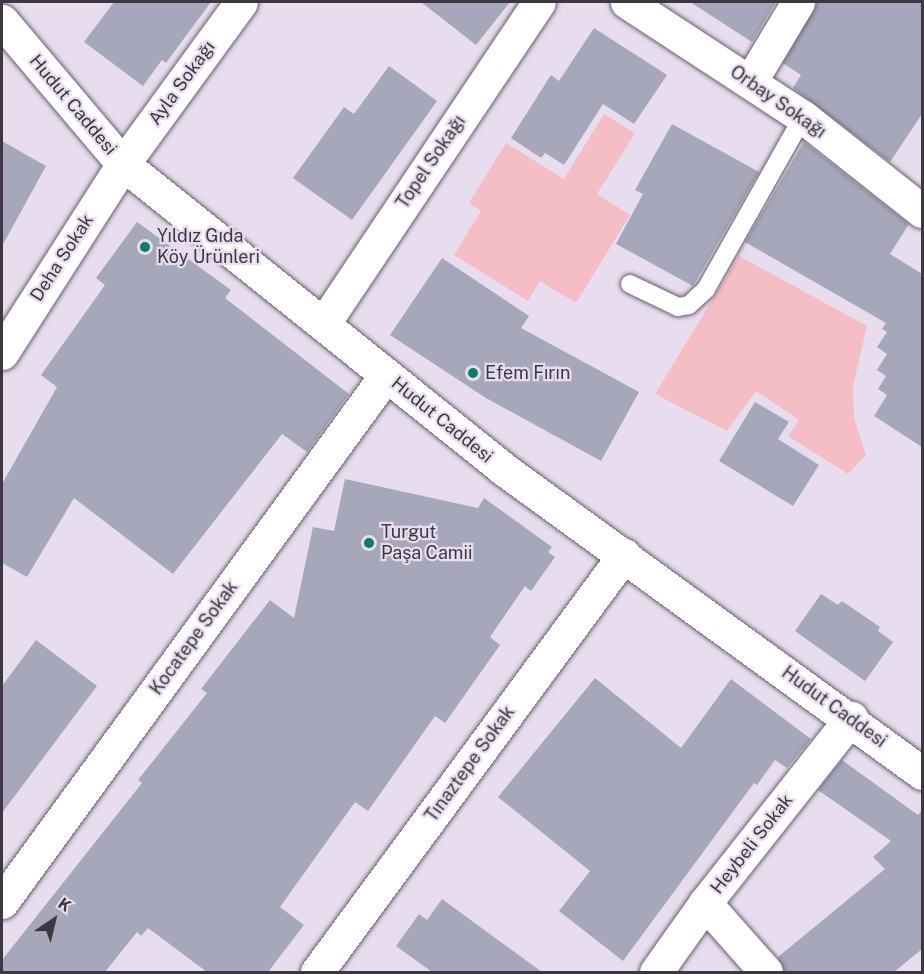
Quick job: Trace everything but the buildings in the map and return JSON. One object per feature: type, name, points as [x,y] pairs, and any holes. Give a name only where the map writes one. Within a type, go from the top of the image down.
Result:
[{"type":"street","name":"Ayla Sokağı","points":[[123,164],[241,2]]},
{"type":"street","name":"Topel Sokağı","points":[[324,323],[539,2]]},
{"type":"street","name":"Orbay Sokağı","points":[[627,2],[803,117],[922,211]]},
{"type":"street","points":[[750,82],[798,2]]},
{"type":"street","name":"Hudut Caddesi","points":[[2,21],[123,164],[502,468],[851,718],[922,773]]},
{"type":"street","name":"Deha Sokak","points":[[2,353],[123,164]]},
{"type":"street","name":"Kocatepe Sokak","points":[[2,899],[386,375]]},
{"type":"street","name":"Tınaztepe Sokak","points":[[317,972],[624,555]]},
{"type":"street","name":"Heybeli Sokak","points":[[656,972],[705,903],[851,718]]},
{"type":"street","points":[[705,903],[766,972]]},
{"type":"lane","points":[[630,284],[678,307],[689,305],[706,289],[803,117]]},
{"type":"shaded area","points":[[604,114],[635,133],[597,194],[630,215],[576,303],[540,281],[528,301],[454,255],[481,211],[469,203],[506,143],[564,179]]},
{"type":"shaded area","points":[[739,256],[867,326],[853,386],[854,418],[866,455],[848,474],[788,436],[799,420],[756,391],[727,431],[655,394]]},
{"type":"place","name":"Yıldız Gıda Köy Ürünleri","points":[[145,247]]},
{"type":"place","name":"Efem Fırın","points":[[473,373]]},
{"type":"place","name":"Turgut Paşa Camii","points":[[369,543]]}]
